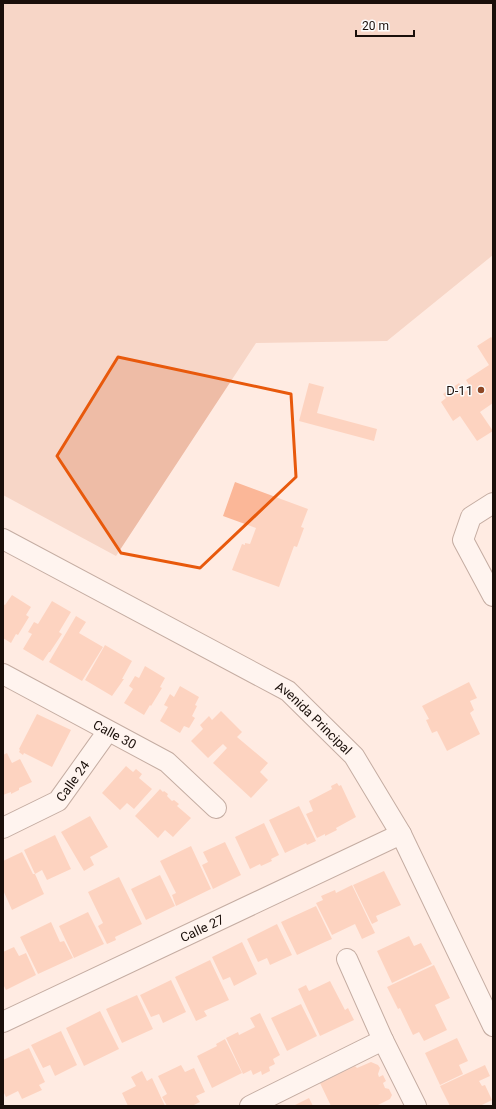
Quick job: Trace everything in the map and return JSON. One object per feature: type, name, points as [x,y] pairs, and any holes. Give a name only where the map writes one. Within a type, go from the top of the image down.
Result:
[{"type":"street","points":[[493,503],[471,517],[463,540],[493,596]]},
{"type":"street","name":"Avenida Principal","points":[[3,539],[288,691],[354,756],[401,834],[493,1026]]},
{"type":"street","name":"Calle 30","points":[[3,674],[167,762],[216,808]]},
{"type":"street","name":"Calle 24","points":[[3,828],[58,801],[108,731]]},
{"type":"street","name":"Calle 27","points":[[3,1022],[401,834]]},
{"type":"street","points":[[347,959],[383,1040],[416,1106]]},
{"type":"street","points":[[250,1106],[383,1040]]},
{"type":"highlighted area","points":[[118,357],[291,394],[296,477],[200,568],[121,553],[57,456]]},
{"type":"shaded area","points":[[3,3],[493,3],[493,255],[387,341],[256,343],[116,556],[3,495]]},
{"type":"building","name":"D-11","points":[[491,337],[493,339],[493,403],[480,412],[493,431],[477,441],[460,416],[453,421],[441,402],[446,398],[443,394],[459,383],[465,392],[471,388],[466,380],[489,365],[477,346]]},
{"type":"building","points":[[309,383],[324,387],[317,413],[377,429],[374,441],[299,421]]},
{"type":"building","points":[[235,482],[308,509],[301,527],[304,528],[297,547],[294,546],[279,587],[232,570],[242,544],[250,544],[256,528],[223,516]]},
{"type":"building","points":[[12,595],[31,607],[26,615],[29,617],[18,635],[16,634],[11,643],[3,638],[3,604],[5,605]]},
{"type":"building","points":[[52,601],[71,612],[59,632],[62,634],[43,661],[23,649],[32,634],[28,632],[34,622],[38,624]]},
{"type":"building","points":[[76,616],[86,622],[79,633],[103,647],[82,681],[49,662]]},
{"type":"building","points":[[105,645],[132,661],[122,679],[124,679],[112,696],[85,680]]},
{"type":"building","points":[[145,666],[165,678],[160,687],[162,688],[144,715],[124,703],[133,689],[129,686],[135,676],[139,678]]},
{"type":"building","points":[[469,682],[477,698],[470,701],[474,710],[470,713],[480,734],[447,751],[437,731],[432,733],[426,720],[429,719],[422,706]]},
{"type":"building","points":[[180,686],[199,697],[195,705],[197,706],[192,716],[195,718],[189,728],[184,726],[180,733],[160,721],[168,707],[164,705],[170,694],[174,697]]},
{"type":"building","points":[[221,711],[242,732],[237,737],[268,763],[260,772],[268,780],[251,798],[213,763],[227,748],[223,744],[208,758],[191,741],[203,729],[200,725],[209,716],[212,720]]},
{"type":"building","points":[[37,714],[71,730],[52,767],[19,752],[19,749]]},
{"type":"building","points":[[7,753],[12,763],[20,759],[32,782],[19,788],[19,790],[11,794],[11,792],[3,795],[3,755]]},
{"type":"building","points":[[126,766],[133,772],[136,769],[142,774],[139,778],[152,789],[134,809],[127,803],[120,810],[102,793]]},
{"type":"building","points":[[337,783],[339,786],[341,785],[356,817],[336,828],[337,830],[317,838],[306,814],[313,811],[309,801],[332,789],[331,786]]},
{"type":"building","points":[[160,789],[168,794],[167,796],[172,801],[174,800],[179,804],[177,806],[191,818],[173,837],[165,830],[158,838],[135,816]]},
{"type":"building","points":[[299,806],[316,841],[307,845],[306,843],[285,853],[269,820]]},
{"type":"building","points":[[90,816],[108,847],[90,857],[94,865],[84,871],[61,832]]},
{"type":"building","points":[[264,823],[279,855],[271,859],[272,861],[261,866],[260,864],[250,869],[235,837]]},
{"type":"building","points":[[55,835],[71,869],[47,880],[42,870],[35,874],[24,850]]},
{"type":"building","points":[[225,842],[241,875],[213,889],[202,865],[208,862],[203,852]]},
{"type":"building","points":[[191,846],[211,889],[176,906],[172,895],[176,893],[160,861]]},
{"type":"building","points":[[22,852],[33,874],[35,874],[44,894],[12,910],[3,890],[3,861]]},
{"type":"building","points":[[384,871],[401,905],[376,916],[378,921],[372,924],[353,885]]},
{"type":"building","points":[[160,875],[175,906],[146,920],[131,889]]},
{"type":"building","points":[[119,877],[142,924],[115,937],[116,940],[107,944],[98,926],[103,923],[88,892]]},
{"type":"building","points":[[352,885],[375,933],[362,939],[355,924],[332,935],[316,903],[323,900],[321,896],[335,890],[336,893]]},
{"type":"building","points":[[316,906],[332,939],[297,955],[281,922]]},
{"type":"building","points":[[88,912],[104,944],[74,958],[59,926]]},
{"type":"building","points":[[51,922],[60,942],[64,941],[73,958],[38,974],[20,937]]},
{"type":"building","points":[[277,924],[292,955],[270,965],[267,958],[258,962],[247,939]]},
{"type":"building","points":[[409,936],[414,946],[421,943],[432,964],[392,983],[377,951]]},
{"type":"building","points":[[242,942],[257,974],[234,986],[230,977],[223,980],[212,957]]},
{"type":"building","points":[[14,947],[19,956],[26,953],[36,975],[6,990],[3,984],[3,952]]},
{"type":"building","points":[[210,960],[229,1000],[204,1011],[207,1016],[196,1021],[175,977]]},
{"type":"building","points":[[434,965],[450,998],[435,1005],[447,1030],[424,1041],[419,1032],[413,1035],[400,1008],[398,1009],[387,987]]},
{"type":"building","points":[[171,980],[186,1012],[163,1023],[159,1014],[151,1017],[140,995]]},
{"type":"building","points":[[330,981],[345,1010],[348,1008],[354,1020],[320,1036],[298,989],[306,985],[309,991]]},
{"type":"building","points":[[137,995],[153,1029],[122,1043],[106,1009]]},
{"type":"building","points":[[301,1004],[317,1036],[287,1051],[271,1018]]},
{"type":"building","points":[[100,1011],[119,1049],[84,1066],[66,1028]]},
{"type":"building","points":[[260,1013],[280,1055],[273,1059],[275,1064],[269,1067],[270,1071],[262,1075],[261,1071],[253,1075],[251,1070],[243,1074],[226,1038],[238,1032],[239,1035],[255,1027],[250,1018]]},
{"type":"building","points":[[61,1031],[77,1065],[55,1076],[50,1065],[43,1068],[31,1045]]},
{"type":"building","points":[[457,1038],[468,1061],[459,1065],[463,1074],[440,1085],[425,1053]]},
{"type":"building","points":[[225,1039],[242,1073],[212,1088],[197,1056],[217,1046],[216,1044]]},
{"type":"building","points":[[29,1048],[45,1082],[39,1085],[42,1090],[22,1099],[18,1091],[6,1097],[3,1091],[3,1060]]},
{"type":"building","points":[[371,1062],[378,1065],[380,1068],[378,1074],[379,1077],[383,1075],[386,1081],[383,1083],[385,1088],[389,1089],[392,1095],[390,1099],[376,1106],[331,1106],[320,1083],[355,1066],[357,1068]]},
{"type":"building","points":[[181,1065],[185,1072],[194,1068],[205,1092],[196,1096],[200,1102],[192,1106],[167,1106],[162,1097],[167,1094],[158,1076]]},
{"type":"building","points":[[485,1065],[490,1076],[479,1081],[482,1086],[485,1085],[492,1100],[482,1106],[450,1106],[440,1086]]},
{"type":"building","points":[[142,1071],[147,1081],[152,1078],[165,1106],[128,1106],[122,1093],[136,1086],[131,1077]]},
{"type":"building","points":[[309,1098],[313,1106],[293,1106]]},
{"type":"place","name":"D-11","points":[[481,390]]}]
